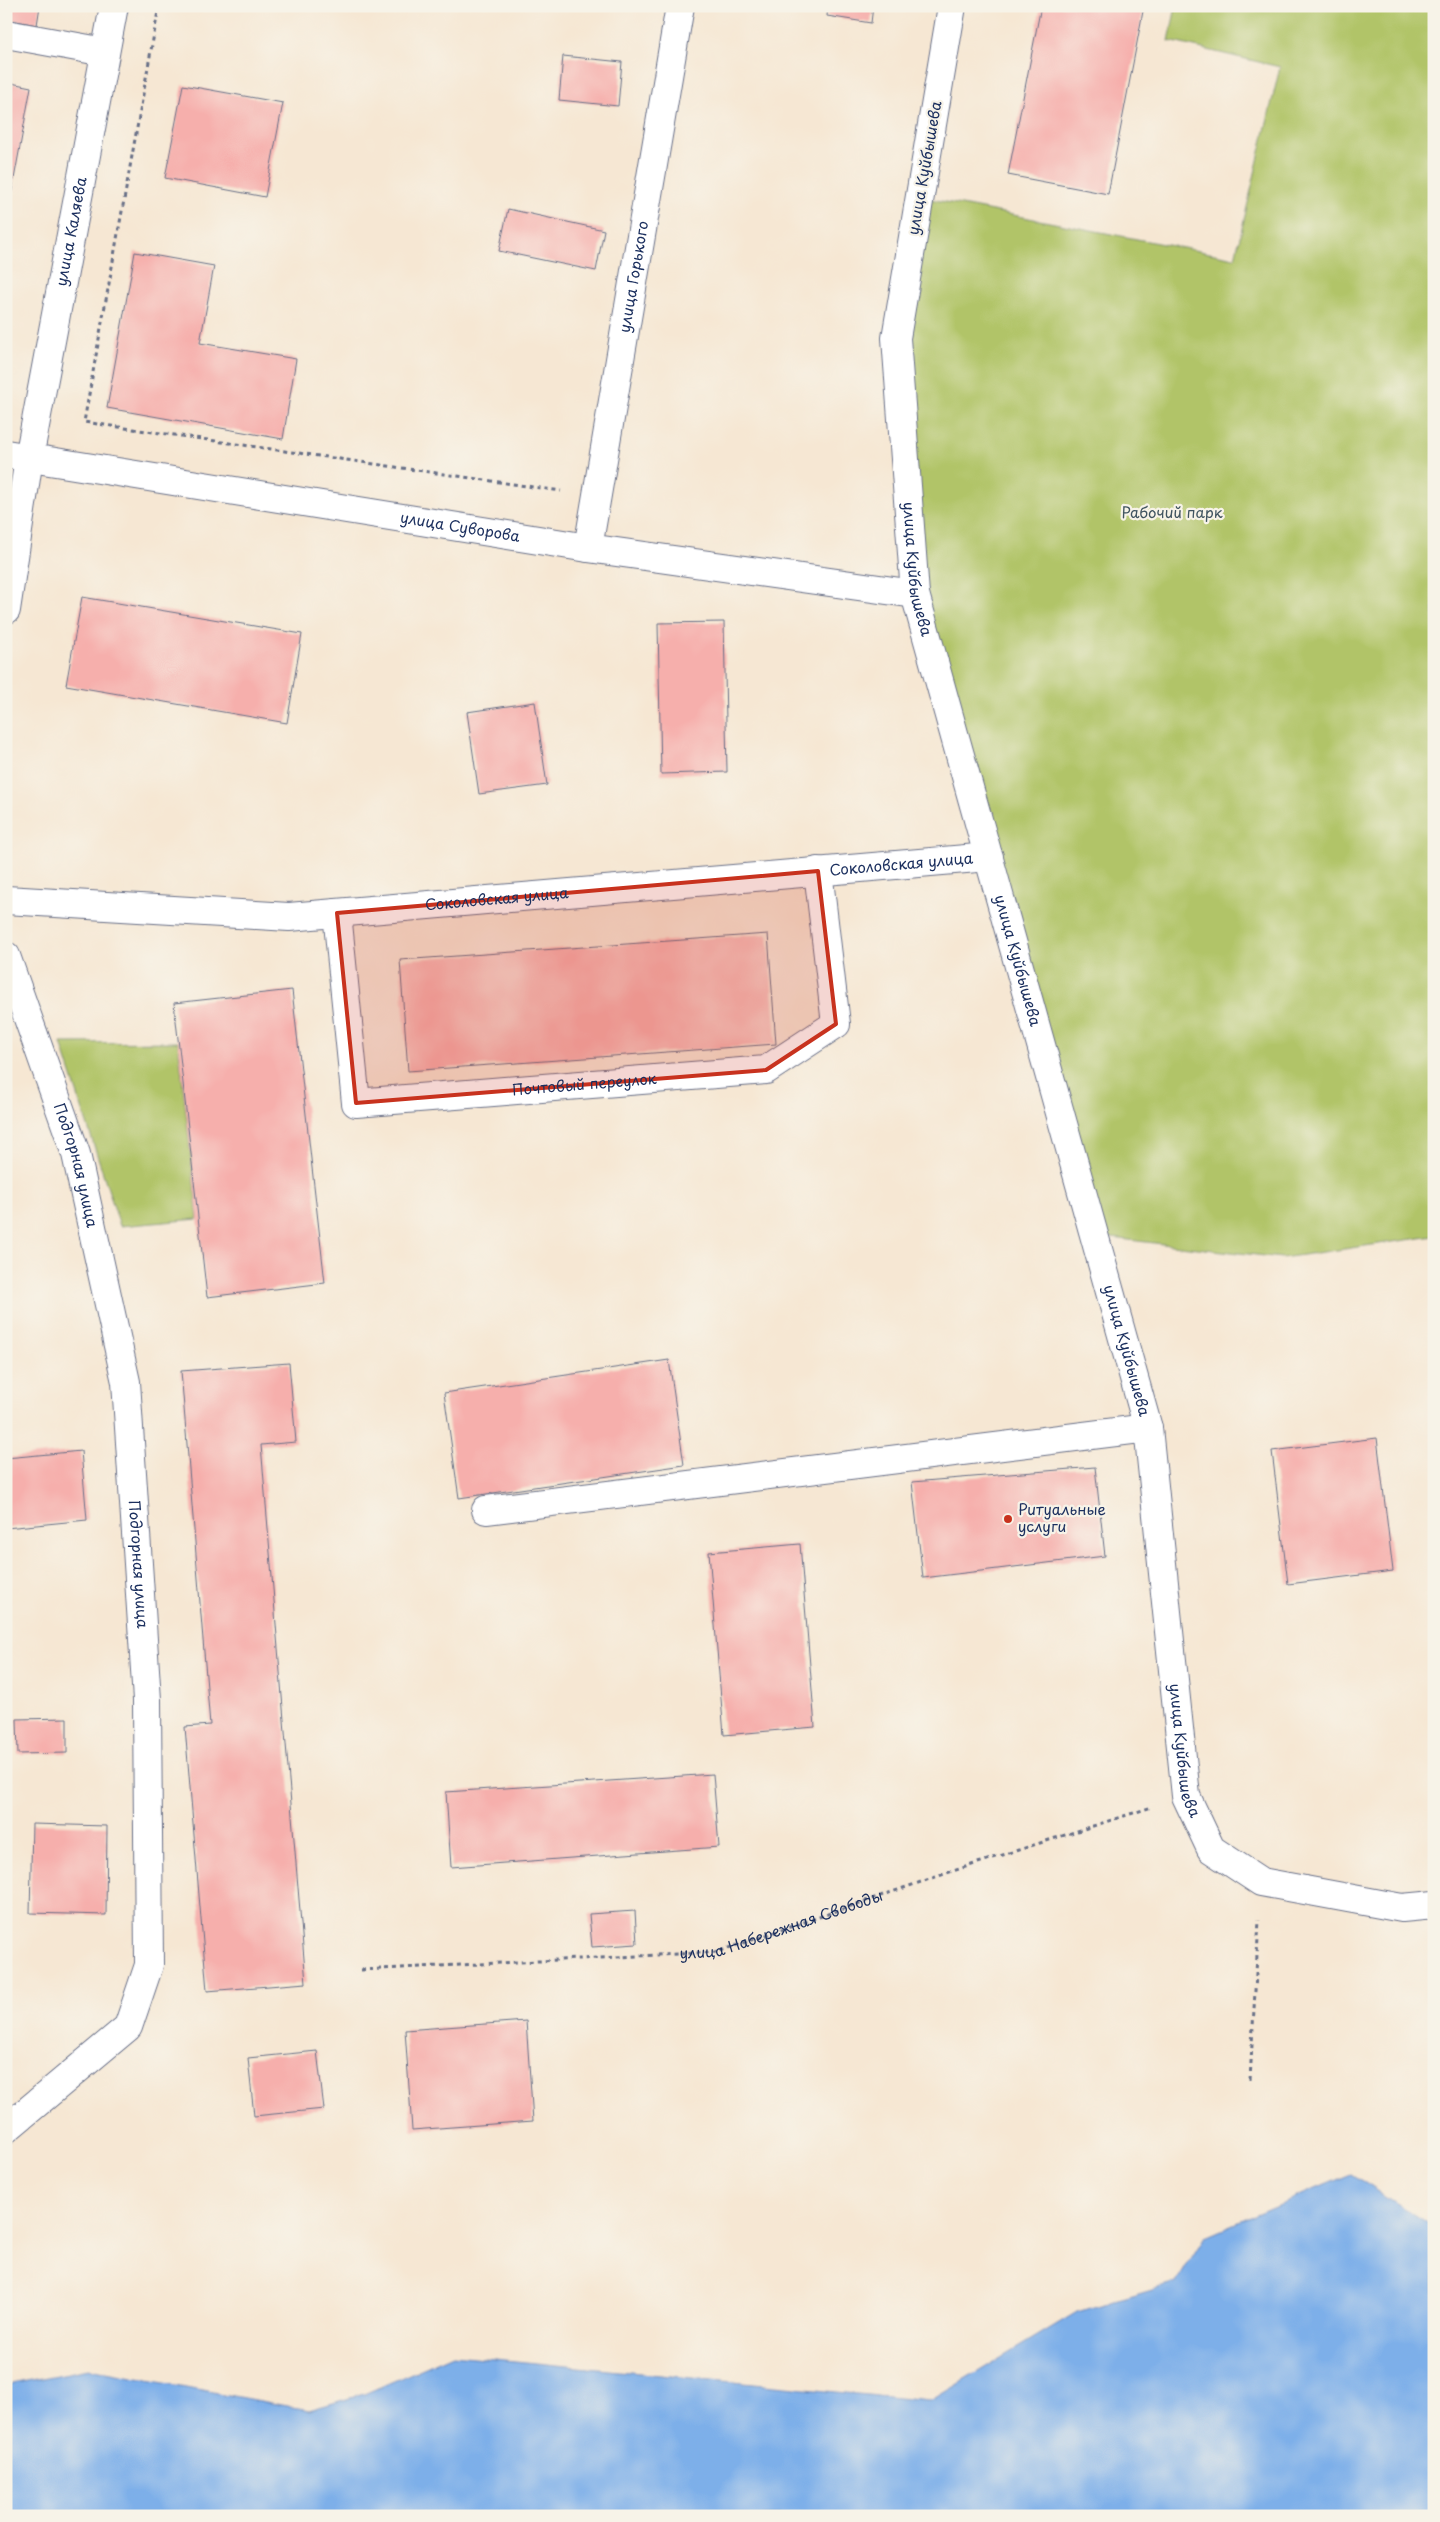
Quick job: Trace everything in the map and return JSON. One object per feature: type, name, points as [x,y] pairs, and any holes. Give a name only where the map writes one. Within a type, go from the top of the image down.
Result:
[{"type":"street","name":"улица Каляева","points":[[18,456],[114,6]]},
{"type":"street","name":"улица Горького","points":[[588,548],[680,6]]},
{"type":"street","name":"улица Куйбышева","points":[[952,6],[896,338],[915,594],[1148,1428],[1186,1796],[1211,1849],[1261,1882]]},
{"type":"street","points":[[6,34],[105,52]]},
{"type":"street","points":[[6,610],[18,456]]},
{"type":"street","name":"улица Суворова","points":[[18,456],[588,548],[915,594]]},
{"type":"street","name":"Соколовская улица","points":[[6,900],[289,916],[989,857]]},
{"type":"street","name":"Почтовый переулок","points":[[336,913],[356,1103],[766,1070],[836,1024],[818,871]]},
{"type":"street","name":"Подгорная улица","points":[[6,956],[76,1154],[126,1382],[147,1700],[149,1965],[128,2027],[6,2129]]},
{"type":"street","points":[[486,1510],[1148,1428]]},
{"type":"street","points":[[1261,1882],[1402,1908],[1434,1905]]},
{"type":"path","points":[[159,6],[84,422],[596,496]]},
{"type":"path","name":"улица Набережная Свободы","points":[[362,1970],[718,1952],[953,1871],[1186,1796]]},
{"type":"path","points":[[1250,2080],[1261,1882]]},
{"type":"highlighted area","points":[[818,871],[836,1024],[766,1070],[356,1103],[337,913]]},
{"type":"green space","name":"Рабочий парк","points":[[1176,6],[1434,6],[1434,1236],[1282,1258],[1095,1236],[915,594],[896,338],[920,197],[1235,258],[1280,67],[1169,41]]},
{"type":"green space","points":[[178,1042],[198,1219],[120,1226],[61,1043]]},
{"type":"water","points":[[1351,2174],[1434,2227],[1434,2516],[6,2516],[6,2385],[89,2369],[309,2410],[364,2394],[453,2355],[930,2401],[1077,2312],[1176,2283],[1205,2236]]},
{"type":"building","points":[[6,6],[40,6],[37,25],[6,19]]},
{"type":"building","points":[[295,6],[313,6],[312,10]]},
{"type":"building","points":[[828,6],[873,6],[871,23],[827,16]]},
{"type":"building","points":[[1041,6],[1144,6],[1108,194],[1008,175]]},
{"type":"building","points":[[563,56],[622,62],[618,106],[559,100]]},
{"type":"building","points":[[6,82],[31,87],[7,217],[6,217]]},
{"type":"building","points":[[183,85],[283,103],[265,197],[165,178]]},
{"type":"building","points":[[508,209],[604,230],[596,271],[499,251]]},
{"type":"building","points":[[135,252],[214,266],[200,343],[296,359],[283,439],[107,408]]},
{"type":"building","points":[[82,597],[302,634],[287,723],[66,685]]},
{"type":"building","points":[[724,622],[727,772],[661,774],[658,623]]},
{"type":"building","points":[[535,702],[547,785],[479,794],[467,712]]},
{"type":"building","points":[[768,934],[776,1044],[408,1071],[400,960]]},
{"type":"building","points":[[292,990],[325,1283],[207,1297],[174,1003]]},
{"type":"building","points":[[669,1360],[684,1465],[459,1498],[444,1393]]},
{"type":"building","points":[[289,1363],[296,1442],[261,1445],[306,1983],[207,1991],[185,1727],[210,1725],[181,1371]]},
{"type":"building","points":[[1377,1438],[1393,1571],[1288,1584],[1272,1451]]},
{"type":"building","points":[[81,1451],[87,1520],[6,1528],[6,1458]]},
{"type":"building","name":"Ритуальные услуги","points":[[1095,1467],[1105,1556],[923,1578],[912,1482]]},
{"type":"building","points":[[800,1544],[815,1727],[724,1735],[709,1552]]},
{"type":"building","points":[[67,1718],[67,1753],[18,1754],[17,1719]]},
{"type":"building","points":[[713,1774],[719,1847],[451,1867],[446,1792]]},
{"type":"building","points":[[32,1824],[107,1826],[106,1915],[30,1913]]},
{"type":"building","points":[[635,1911],[637,1944],[592,1947],[589,1914]]},
{"type":"building","points":[[526,2021],[533,2121],[412,2130],[405,2030]]},
{"type":"building","points":[[317,2051],[324,2109],[254,2116],[248,2058]]},
{"type":"place","name":"Ритуальные услуги","points":[[1008,1519]]}]
